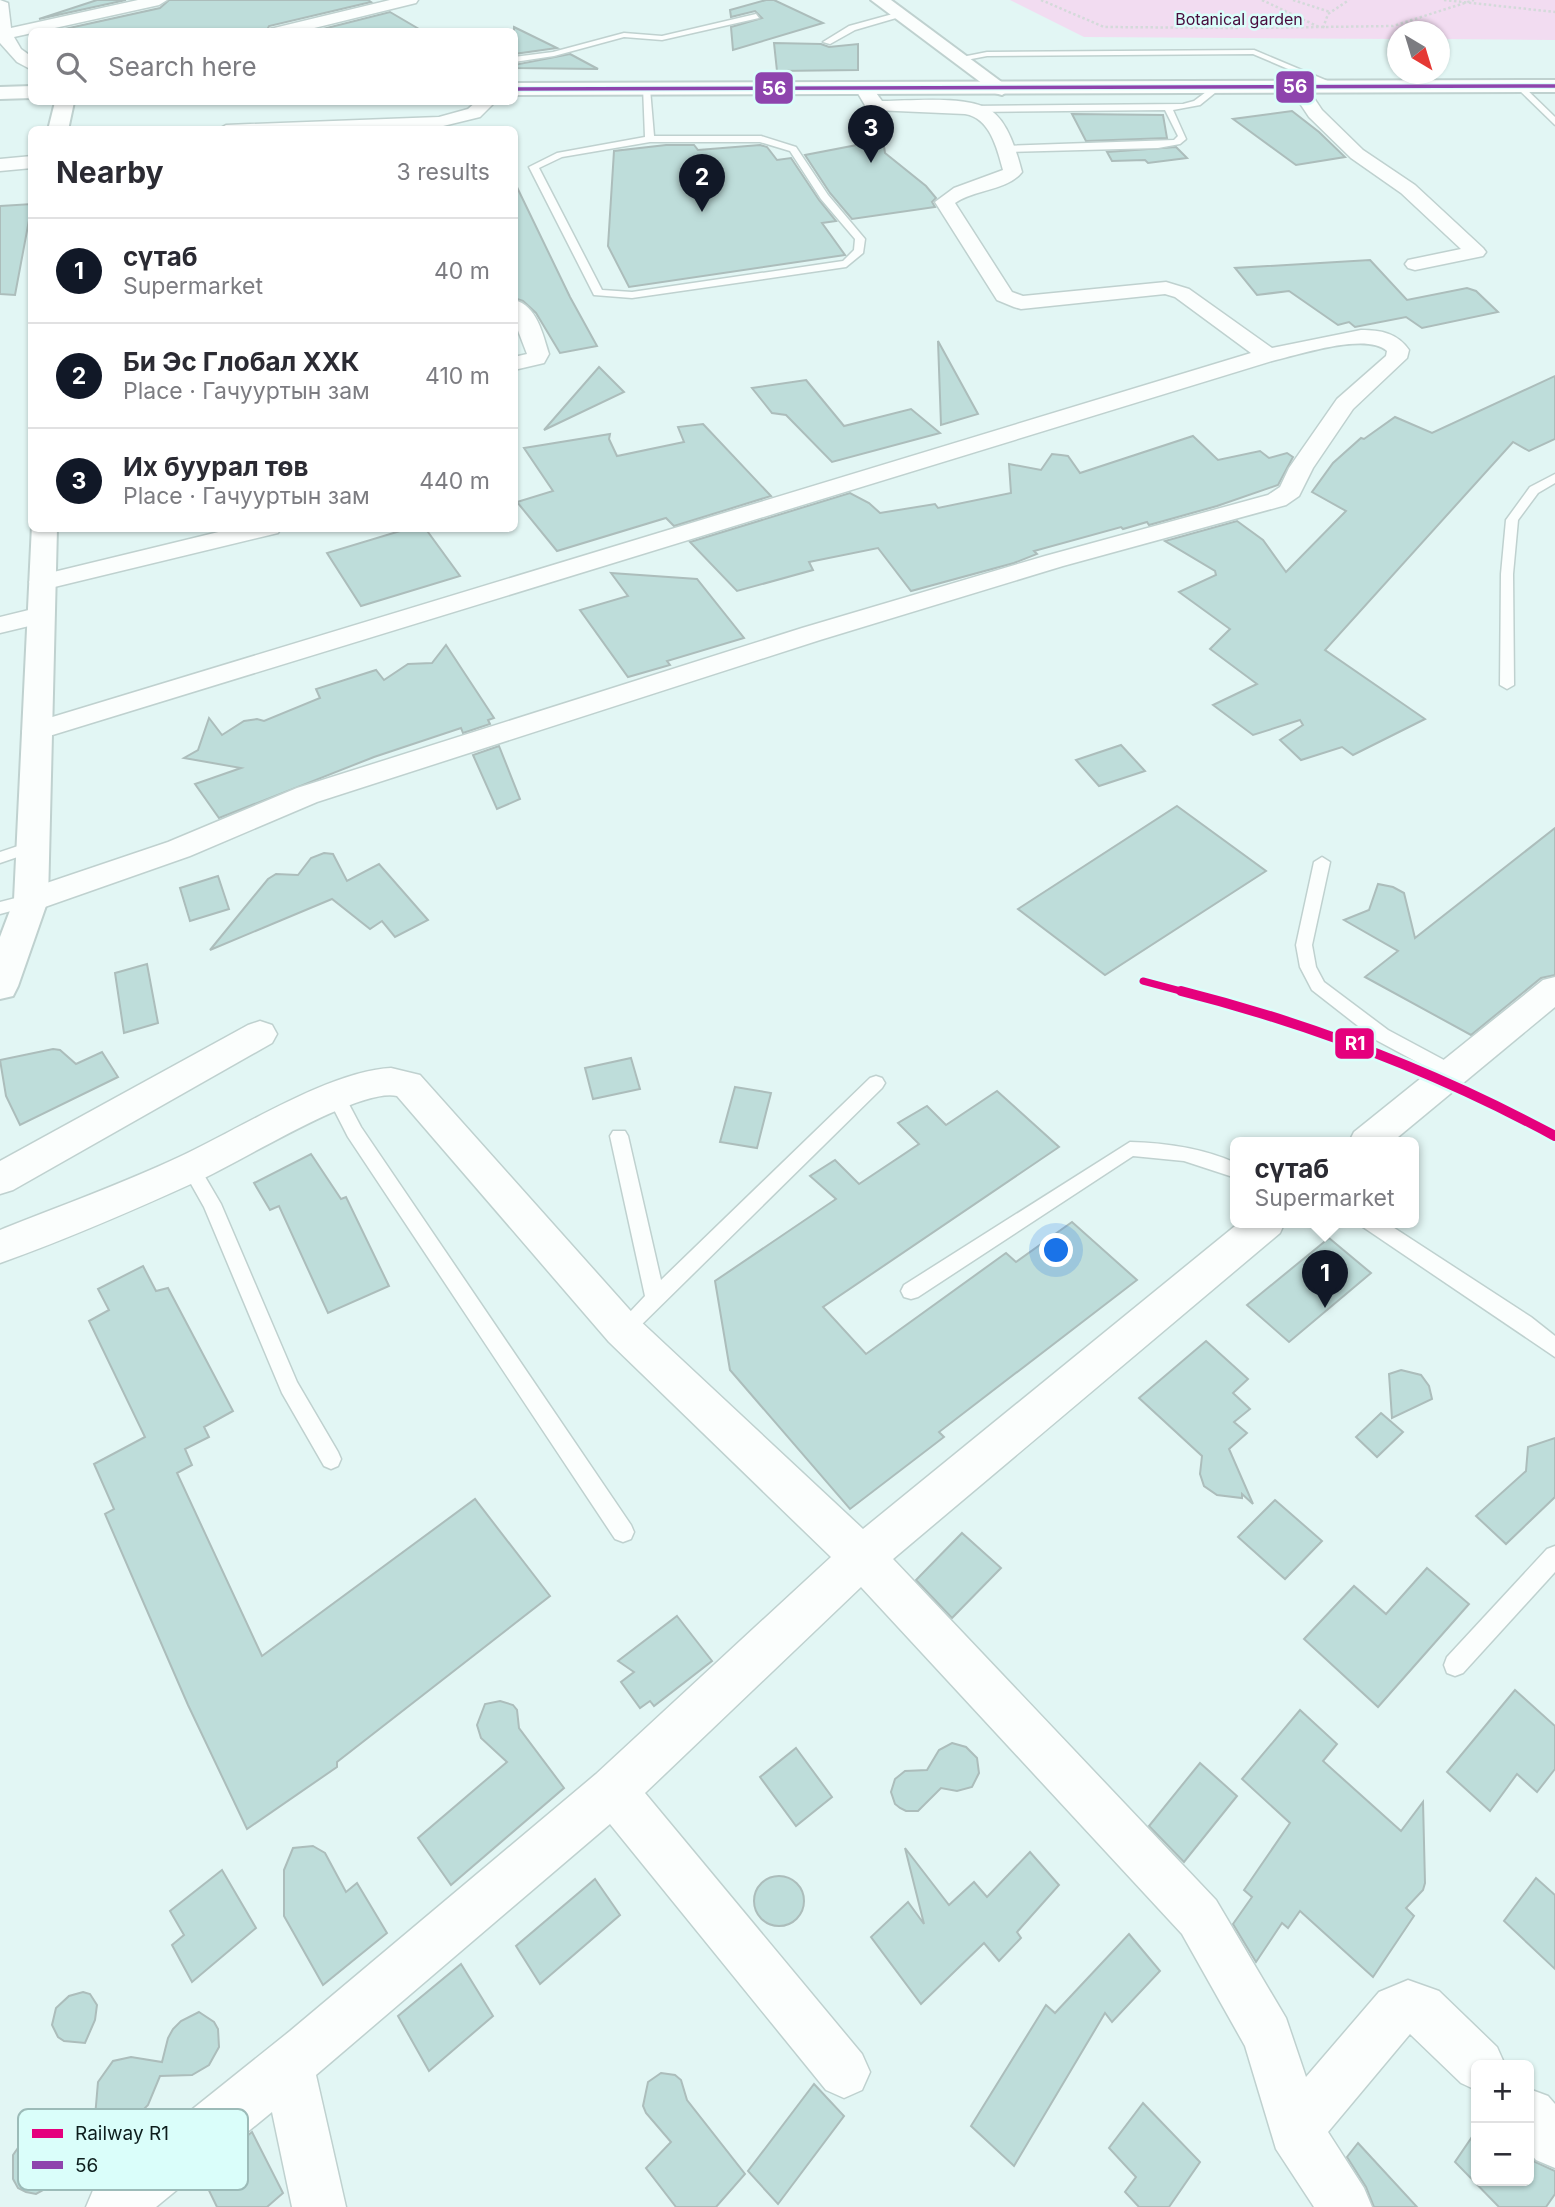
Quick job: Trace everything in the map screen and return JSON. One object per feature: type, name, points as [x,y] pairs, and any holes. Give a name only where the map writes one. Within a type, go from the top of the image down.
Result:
[{"type":"main road","points":[[880,0],[1002,89]]},
{"type":"main road","points":[[518,89],[1555,86]]},
{"type":"main road","points":[[0,93],[28,92]]},
{"type":"main road","points":[[59,126],[63,105]]},
{"type":"main road","points":[[0,986],[31,900],[43,532]]},
{"type":"street","points":[[34,28],[159,0]]},
{"type":"street","points":[[293,28],[410,0]]},
{"type":"street","points":[[0,3],[3,35],[14,55],[28,63]]},
{"type":"street","points":[[3,35],[28,29]]},
{"type":"street","points":[[1298,87],[1315,113],[1357,154],[1408,189],[1476,252],[1415,264]]},
{"type":"street","points":[[865,90],[872,103],[880,106],[972,109],[989,119],[1005,149],[1013,172],[1004,179],[953,195],[945,202],[1004,296],[1021,303],[1166,288],[1182,293],[1268,355]]},
{"type":"street","points":[[440,126],[474,113],[483,105]]},
{"type":"street","points":[[0,165],[28,162]]},
{"type":"street","points":[[518,311],[527,321],[538,354],[537,358],[518,363]]},
{"type":"street","points":[[31,900],[179,849],[321,791],[824,630],[1054,561],[1277,500],[1290,491],[1301,468],[1345,404],[1396,358],[1398,350],[1392,341],[1376,336],[1360,336],[1268,355],[36,731]]},
{"type":"street","points":[[42,582],[252,532]]},
{"type":"street","points":[[0,625],[41,615]]},
{"type":"street","points":[[1373,1137],[1555,989]]},
{"type":"street","points":[[0,1179],[260,1034]]},
{"type":"street","points":[[0,1247],[191,1168],[336,1096],[374,1082],[391,1081],[408,1085],[623,1330],[862,1557],[1199,1917],[1268,2036],[1295,2130],[1345,2207]]},
{"type":"street","points":[[233,2109],[613,1790],[862,1557],[1260,1228]]},
{"type":"street","points":[[613,1790],[844,2072]]},
{"type":"street","points":[[1295,2130],[1397,2010],[1408,2006],[1421,2009],[1474,2060]]},
{"type":"street","points":[[288,2064],[319,2207]]},
{"type":"street","points":[[1534,2120],[1555,2141]]},
{"type":"street","points":[[113,2207],[134,2190]]},
{"type":"lane","points":[[827,42],[852,28],[900,15]]},
{"type":"lane","points":[[518,59],[554,54],[624,35],[662,38],[756,16]]},
{"type":"lane","points":[[961,58],[987,54],[1254,52],[1338,87]]},
{"type":"lane","points":[[1109,64],[1116,53]]},
{"type":"lane","points":[[987,54],[1010,64],[1059,64]]},
{"type":"lane","points":[[1258,63],[1285,63]]},
{"type":"lane","points":[[1520,86],[1555,122]]},
{"type":"lane","points":[[972,109],[1168,107],[1197,103],[1217,88]]},
{"type":"lane","points":[[646,89],[650,139]]},
{"type":"lane","points":[[1005,149],[1158,145],[1177,142],[1183,137],[1168,107]]},
{"type":"lane","points":[[650,139],[761,139],[793,149],[824,197],[860,239],[859,251],[846,264],[632,295],[598,293],[534,167],[560,155],[650,139]]},
{"type":"lane","points":[[1507,685],[1507,574],[1512,520],[1534,490],[1555,478]]},
{"type":"lane","points":[[0,858],[33,846]]},
{"type":"lane","points":[[1322,862],[1304,945],[1308,967],[1318,986],[1382,1035],[1451,1072]]},
{"type":"lane","points":[[0,908],[31,900]]},
{"type":"lane","points":[[623,1330],[876,1083]]},
{"type":"lane","points":[[336,1096],[354,1132],[623,1532]]},
{"type":"lane","points":[[619,1136],[655,1300]]},
{"type":"lane","points":[[911,1291],[1130,1149],[1169,1150],[1209,1159],[1230,1168]]},
{"type":"lane","points":[[191,1168],[212,1204],[289,1387],[331,1459]]},
{"type":"lane","points":[[1379,1228],[1524,1323],[1555,1348]]},
{"type":"lane","points":[[1455,1665],[1555,1556]]},
{"type":"path","points":[[1041,0],[1104,27],[1322,28],[1393,26],[1474,0]]},
{"type":"path","points":[[1262,0],[1274,8],[1322,28]]},
{"type":"path","points":[[1293,0],[1330,12]]},
{"type":"path","points":[[1322,28],[1323,21],[1330,12],[1349,0]]},
{"type":"path","points":[[1444,0],[1555,12]]},
{"type":"green space","name":"Botanical garden","points":[[1010,0],[1555,0],[1555,40],[1450,39],[1450,21],[1387,21],[1387,39],[1084,37]]},
{"type":"building","points":[[97,0],[126,0],[39,19]]},
{"type":"building","points":[[169,0],[371,2],[268,28],[69,28],[160,8]]},
{"type":"building","points":[[774,0],[823,23],[733,50],[731,27],[762,18],[755,11],[731,17],[730,10]]},
{"type":"building","points":[[390,12],[417,28],[327,28]]},
{"type":"building","points":[[518,29],[557,48],[518,53]]},
{"type":"building","points":[[774,43],[821,44],[829,47],[858,44],[858,70],[777,71]]},
{"type":"building","points":[[570,54],[598,69],[518,68],[518,64]]},
{"type":"building","points":[[1292,111],[1345,157],[1296,165],[1233,119]]},
{"type":"building","points":[[1072,114],[1163,115],[1167,138],[1086,141]]},
{"type":"building","points":[[883,140],[885,153],[926,186],[936,198],[932,202],[935,207],[852,219],[830,193],[805,155]]},
{"type":"building","points":[[694,145],[698,150],[760,145],[767,147],[777,160],[791,158],[836,221],[822,223],[845,255],[629,287],[608,246],[614,151]]},
{"type":"building","points":[[1176,147],[1187,158],[1148,163],[1145,160],[1112,161],[1107,152]]},
{"type":"building","points":[[518,189],[597,346],[560,353],[536,313],[518,299]]},
{"type":"building","points":[[28,204],[28,225],[15,295],[0,294],[0,206]]},
{"type":"building","points":[[1370,260],[1407,300],[1467,288],[1476,291],[1498,312],[1422,328],[1406,317],[1355,327],[1349,322],[1338,325],[1289,291],[1257,295],[1235,268]]},
{"type":"building","points":[[938,341],[978,414],[941,425]]},
{"type":"building","points":[[599,367],[624,392],[544,430]]},
{"type":"building","points":[[1555,376],[1555,439],[1529,451],[1513,442],[1325,650],[1425,719],[1353,755],[1342,747],[1301,760],[1280,740],[1303,725],[1300,720],[1253,735],[1213,705],[1257,684],[1210,649],[1230,629],[1179,592],[1216,575],[1215,571],[1165,541],[1237,521],[1263,540],[1286,572],[1346,511],[1312,492],[1333,463],[1361,438],[1364,439],[1395,417],[1432,433]]},
{"type":"building","points":[[806,380],[844,426],[911,409],[940,433],[832,462],[786,415],[772,413],[752,388]]},
{"type":"building","points":[[703,424],[771,496],[674,526],[666,518],[557,551],[518,503],[553,491],[524,448],[610,434],[609,439],[617,456],[684,442],[678,427]]},
{"type":"building","points":[[1193,436],[1218,460],[1260,451],[1269,458],[1287,453],[1293,457],[1278,485],[1149,525],[1147,522],[1123,529],[1121,527],[1034,551],[1037,554],[1014,563],[911,591],[878,548],[809,562],[813,570],[737,591],[690,542],[850,493],[869,503],[880,513],[935,504],[938,508],[1011,493],[1009,464],[1041,470],[1052,454],[1061,455],[1068,456],[1080,473]]},
{"type":"building","points":[[397,532],[428,532],[460,576],[361,606],[327,553]]},
{"type":"building","points":[[611,573],[697,579],[744,638],[667,661],[670,665],[628,677],[580,610],[628,596]]},
{"type":"building","points":[[446,645],[494,718],[488,720],[490,724],[463,733],[461,728],[374,757],[219,818],[195,784],[241,768],[184,758],[198,750],[209,718],[222,735],[244,721],[264,721],[320,698],[316,689],[376,670],[384,680],[408,664],[432,663]]},
{"type":"building","points":[[1121,745],[1145,771],[1099,786],[1076,760]]},
{"type":"building","points":[[499,746],[520,799],[497,809],[473,755]]},
{"type":"building","points":[[1177,806],[1266,871],[1105,975],[1018,909]]},
{"type":"building","points":[[1555,828],[1555,975],[1541,978],[1471,1035],[1365,977],[1398,951],[1344,920],[1369,910],[1378,884],[1404,893],[1415,938]]},
{"type":"building","points":[[324,853],[333,854],[347,881],[379,864],[428,920],[395,937],[382,921],[370,929],[332,899],[210,950],[268,879],[276,874],[298,875],[311,858]]},
{"type":"building","points":[[218,876],[229,909],[190,921],[180,888]]},
{"type":"building","points":[[147,964],[158,1023],[124,1033],[115,973]]},
{"type":"building","points":[[53,1049],[60,1050],[76,1064],[102,1052],[118,1077],[20,1125],[6,1096],[0,1060]]},
{"type":"building","points":[[631,1058],[640,1089],[593,1099],[585,1068]]},
{"type":"building","points":[[735,1087],[771,1093],[757,1148],[720,1142]]},
{"type":"building","points":[[997,1091],[1059,1147],[823,1307],[866,1354],[1006,1253],[1016,1262],[1072,1222],[1137,1280],[939,1432],[944,1437],[850,1509],[730,1370],[715,1281],[836,1199],[810,1176],[835,1160],[859,1184],[919,1144],[898,1123],[927,1106],[946,1125]]},
{"type":"building","points":[[311,1154],[341,1199],[346,1197],[389,1286],[328,1313],[279,1206],[270,1210],[254,1183]]},
{"type":"building","points":[[1329,1238],[1371,1273],[1289,1342],[1247,1305]]},
{"type":"building","points":[[143,1266],[156,1291],[168,1288],[233,1411],[204,1427],[209,1437],[185,1449],[192,1465],[177,1473],[262,1656],[475,1499],[550,1596],[337,1762],[337,1767],[247,1829],[188,1705],[105,1514],[114,1509],[94,1464],[145,1437],[89,1321],[109,1310],[98,1289]]},
{"type":"building","points":[[1206,1341],[1248,1379],[1233,1393],[1250,1409],[1234,1422],[1247,1433],[1229,1449],[1253,1504],[1242,1494],[1242,1498],[1217,1495],[1204,1486],[1200,1474],[1202,1456],[1139,1398]]},
{"type":"building","points":[[1401,1370],[1421,1375],[1429,1386],[1432,1399],[1392,1418],[1389,1374]]},
{"type":"building","points":[[1381,1413],[1403,1432],[1377,1457],[1356,1437]]},
{"type":"building","points":[[1555,1438],[1555,1497],[1506,1544],[1476,1516],[1526,1471],[1528,1447]]},
{"type":"building","points":[[1275,1500],[1322,1541],[1285,1579],[1238,1537]]},
{"type":"building","points":[[962,1533],[1001,1568],[952,1618],[916,1580]]},
{"type":"building","points":[[1427,1568],[1469,1604],[1378,1707],[1304,1639],[1354,1586],[1386,1614]]},
{"type":"building","points":[[677,1616],[712,1661],[654,1706],[650,1701],[640,1708],[621,1682],[634,1672],[618,1661]]},
{"type":"building","points":[[1515,1690],[1555,1726],[1555,1769],[1537,1792],[1517,1774],[1490,1811],[1447,1772]]},
{"type":"building","points":[[500,1701],[513,1705],[517,1710],[519,1728],[564,1788],[451,1885],[418,1838],[507,1762],[481,1738],[477,1725],[485,1704]]},
{"type":"building","points":[[1300,1710],[1337,1744],[1323,1761],[1401,1831],[1423,1802],[1423,1890],[1406,1908],[1414,1916],[1373,1977],[1300,1911],[1288,1928],[1282,1923],[1256,1962],[1233,1924],[1252,1897],[1244,1890],[1290,1823],[1242,1779]]},
{"type":"building","points":[[952,1743],[966,1747],[977,1758],[979,1773],[972,1787],[957,1791],[941,1788],[918,1811],[906,1811],[895,1804],[891,1792],[895,1779],[905,1771],[927,1770],[939,1750]]},
{"type":"building","points":[[796,1748],[832,1797],[796,1826],[760,1777]]},
{"type":"building","points":[[1200,1763],[1237,1796],[1184,1862],[1149,1826]]},
{"type":"building","points":[[313,1846],[325,1853],[346,1892],[357,1883],[387,1933],[323,1985],[284,1916],[284,1870],[293,1848]]},
{"type":"building","points":[[905,1848],[949,1905],[974,1882],[987,1897],[1030,1852],[1059,1885],[1017,1932],[1021,1938],[999,1961],[984,1943],[921,2004],[871,1937],[908,1902],[924,1924]]},
{"type":"building","points":[[222,1870],[256,1928],[192,1982],[172,1945],[184,1935],[170,1911]]},
{"type":"building","points":[[779,1876],[797,1883],[804,1901],[797,1919],[779,1926],[761,1919],[754,1901],[761,1883]]},
{"type":"building","points":[[1536,1878],[1555,1895],[1555,1969],[1504,1921]]},
{"type":"building","points":[[595,1879],[620,1915],[540,1984],[516,1946]]},
{"type":"building","points":[[1129,1934],[1160,1971],[1112,2022],[1105,2013],[1014,2166],[971,2126],[1046,2005],[1055,2013]]},
{"type":"building","points":[[461,1964],[493,2016],[429,2071],[398,2016]]},
{"type":"building","points":[[83,1992],[90,1994],[97,2005],[95,2020],[85,2043],[64,2041],[58,2037],[52,2025],[56,2008],[69,1996]]},
{"type":"building","points":[[199,2012],[214,2022],[218,2029],[219,2047],[209,2065],[192,2075],[160,2076],[144,2109],[96,2109],[98,2082],[113,2061],[131,2057],[162,2062],[168,2038],[181,2021]]},
{"type":"building","points":[[661,2073],[675,2075],[681,2080],[687,2100],[745,2174],[716,2207],[676,2207],[646,2168],[671,2142],[643,2106],[648,2082]]},
{"type":"building","points":[[814,2084],[844,2116],[778,2204],[748,2171]]},
{"type":"building","points":[[1143,2103],[1200,2162],[1169,2207],[1139,2207],[1125,2192],[1136,2177],[1109,2148]]},
{"type":"building","points":[[252,2132],[283,2193],[267,2207],[217,2207],[209,2190],[248,2190],[248,2135]]},
{"type":"building","points":[[1471,2138],[1471,2178],[1455,2162]]},
{"type":"building","points":[[1358,2143],[1417,2207],[1374,2207],[1366,2187],[1347,2157]]},
{"type":"building","points":[[18,2148],[18,2188],[13,2179],[13,2155]]},
{"type":"building","points":[[1534,2161],[1555,2171],[1555,2194],[1546,2207],[1499,2207],[1478,2186],[1534,2186]]},
{"type":"building","points":[[22,2190],[43,2190],[36,2194]]},
{"type":"rail line","name":"R1","points":[[1143,981],[1265,1013],[1352,1043],[1456,1086],[1555,1136]]},
{"type":"transit line","name":"56","points":[[518,89],[1555,86]]},
{"type":"place","name":"Их буурал төв","points":[[871,163]]},
{"type":"place","name":"Би Эс Глобал ХХК","points":[[702,212]]},
{"type":"place","name":"сүтаб","points":[[1325,1308]]}]
